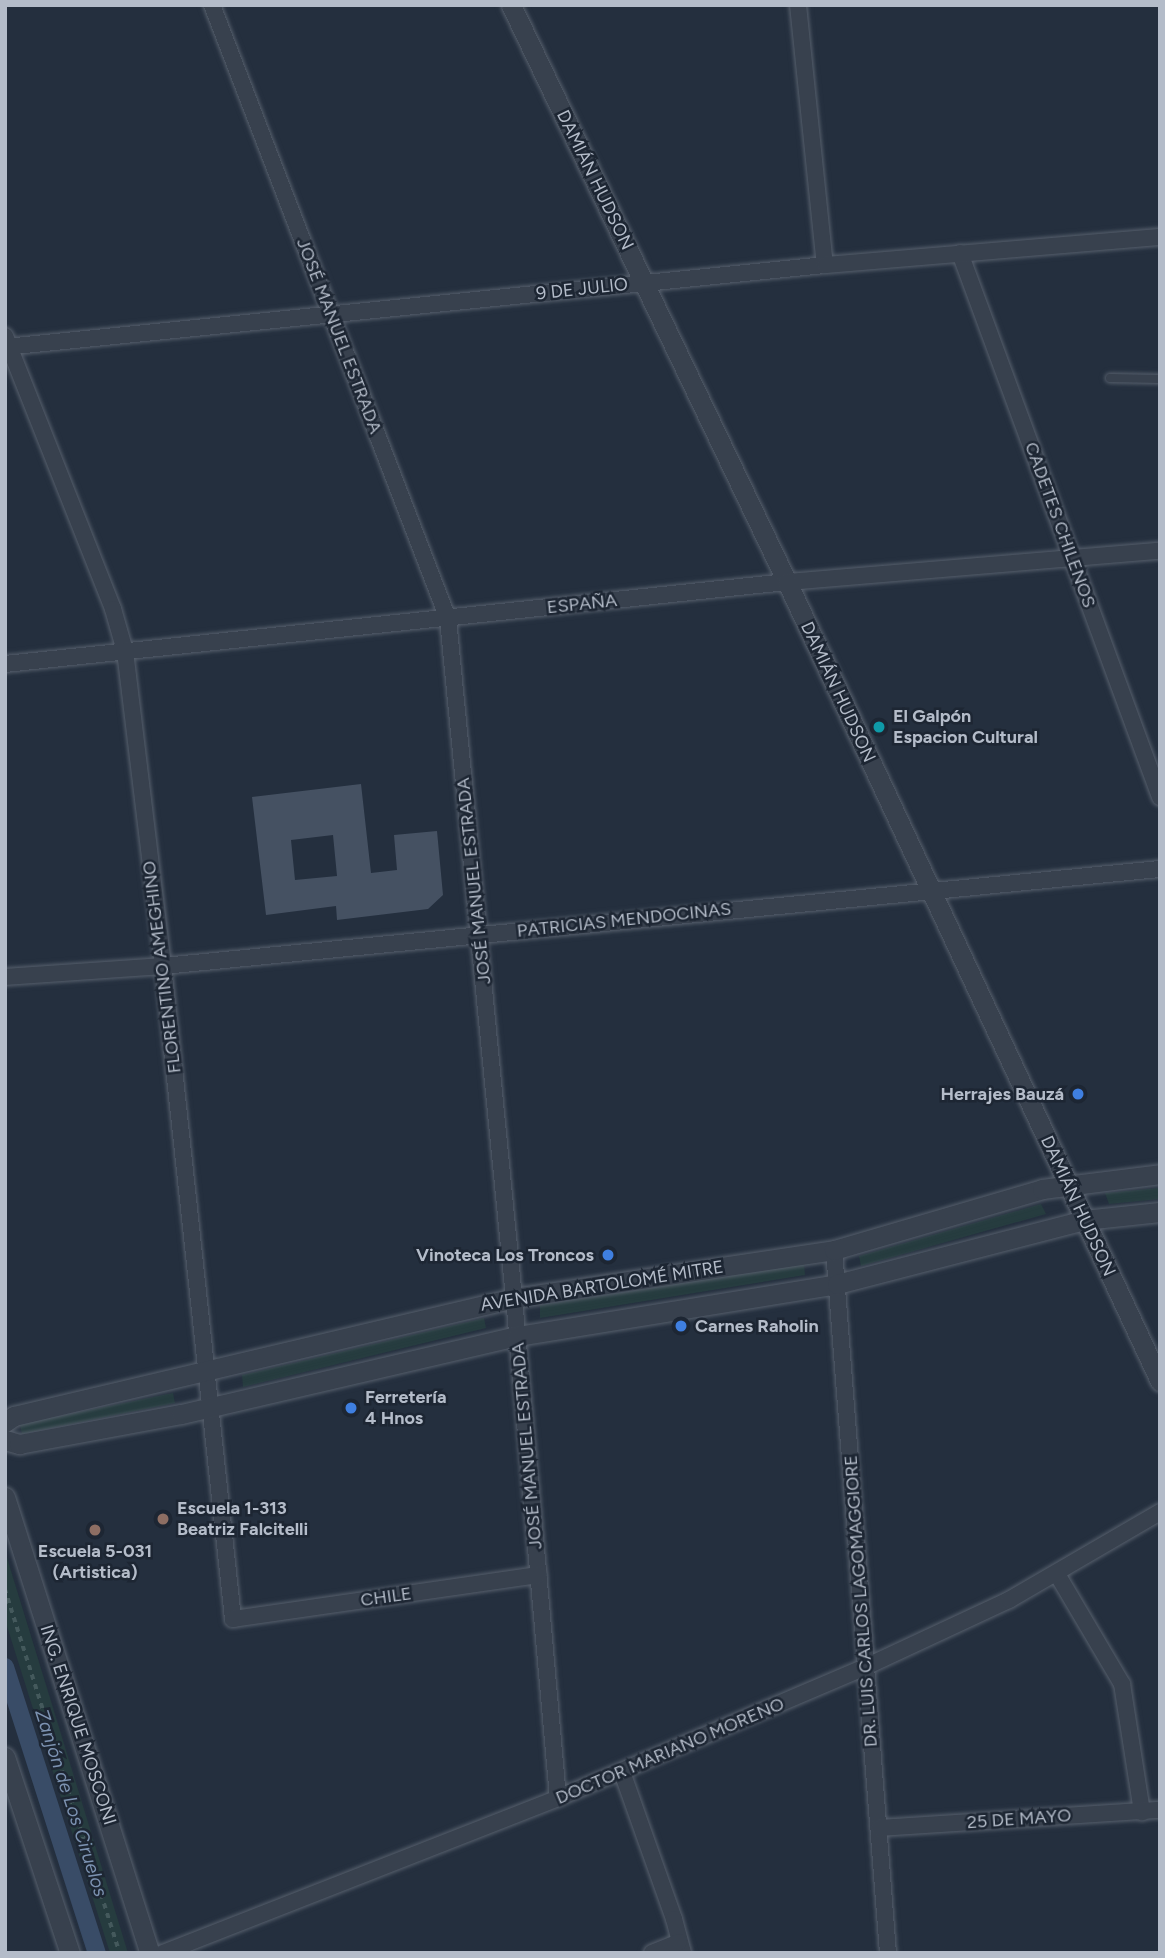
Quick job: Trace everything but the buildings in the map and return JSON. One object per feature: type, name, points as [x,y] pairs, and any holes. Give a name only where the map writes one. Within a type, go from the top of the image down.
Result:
[{"type":"street","name":"JOSÉ MANUEL ESTRADA","points":[[212,5],[448,619],[514,1297],[558,1798]]},
{"type":"street","name":"DAMIÁN HUDSON","points":[[512,5],[787,582],[1160,1381]]},
{"type":"street","points":[[798,5],[825,265]]},
{"type":"street","name":"9 DE JULIO","points":[[7,343],[331,316],[825,265],[1160,237]]},
{"type":"street","name":"CADETES CHILENOS","points":[[960,253],[1160,797]]},
{"type":"street","name":"FLORENTINO AMEGHINO","points":[[7,343],[113,610],[125,651],[163,966],[233,1619]]},
{"type":"street","name":"ESPAÑA","points":[[5,664],[787,582],[1160,551]]},
{"type":"street","name":"PATRICIAS MENDOCINAS","points":[[5,977],[163,966],[929,889],[1160,869]]},
{"type":"street","name":"AVENIDA BARTOLOMÉ MITRE","points":[[5,1422],[14,1416],[514,1297],[834,1250],[1068,1184],[1160,1174]]},
{"type":"street","name":"AVENIDA BARTOLOMÉ MITRE","points":[[5,1440],[19,1444],[210,1407],[517,1336],[837,1284],[1084,1220],[1160,1212]]},
{"type":"street","name":"DR. LUIS CARLOS LAGOMAGGIORE","points":[[834,1250],[888,1953]]},
{"type":"street","name":"ING. ENRIQUE MOSCONI","points":[[5,1497],[150,1953]]},
{"type":"street","name":"DOCTOR MARIANO MORENO","points":[[163,1953],[622,1772],[865,1667],[962,1624],[1057,1574],[1160,1512]]},
{"type":"street","points":[[1057,1574],[1122,1684],[1142,1812]]},
{"type":"street","name":"CHILE","points":[[233,1619],[539,1575]]},
{"type":"street","points":[[6,1763],[70,1953]]},
{"type":"street","points":[[622,1772],[674,1919],[681,1947],[652,1953]]},
{"type":"street","name":"25 DE MAYO","points":[[879,1828],[1160,1811]]},
{"type":"lane","points":[[1110,378],[1160,379]]},
{"type":"path","points":[[5,1589],[120,1953]]},
{"type":"green space","points":[[1160,1188],[1160,1199],[1109,1204],[1105,1193]]},
{"type":"green space","points":[[1041,1204],[1046,1214],[861,1266],[859,1256]]},
{"type":"green space","points":[[804,1264],[805,1275],[540,1318],[540,1305]]},
{"type":"green space","points":[[484,1318],[486,1328],[243,1387],[242,1375]]},
{"type":"green space","points":[[173,1393],[175,1403],[22,1434],[20,1424]]},
{"type":"green space","points":[[5,1551],[128,1953],[110,1953],[5,1620]]},
{"type":"waterway","name":"Zanjón de Los Ciruelos","points":[[5,1667],[97,1953]]},
{"type":"place","name":"El Galpón Espacion Cultural","points":[[879,727]]},
{"type":"place","name":"Herrajes Bauzá","points":[[1078,1094]]},
{"type":"place","name":"Vinoteca Los Troncos","points":[[608,1255]]},
{"type":"place","name":"Carnes Raholin","points":[[681,1326]]},
{"type":"place","name":"Ferretería 4 Hnos","points":[[351,1408]]},
{"type":"place","name":"Escuela 1-313 Beatriz Falcitelli","points":[[163,1519]]},
{"type":"place","name":"Escuela 5-031 (Artistica)","points":[[95,1530]]}]
